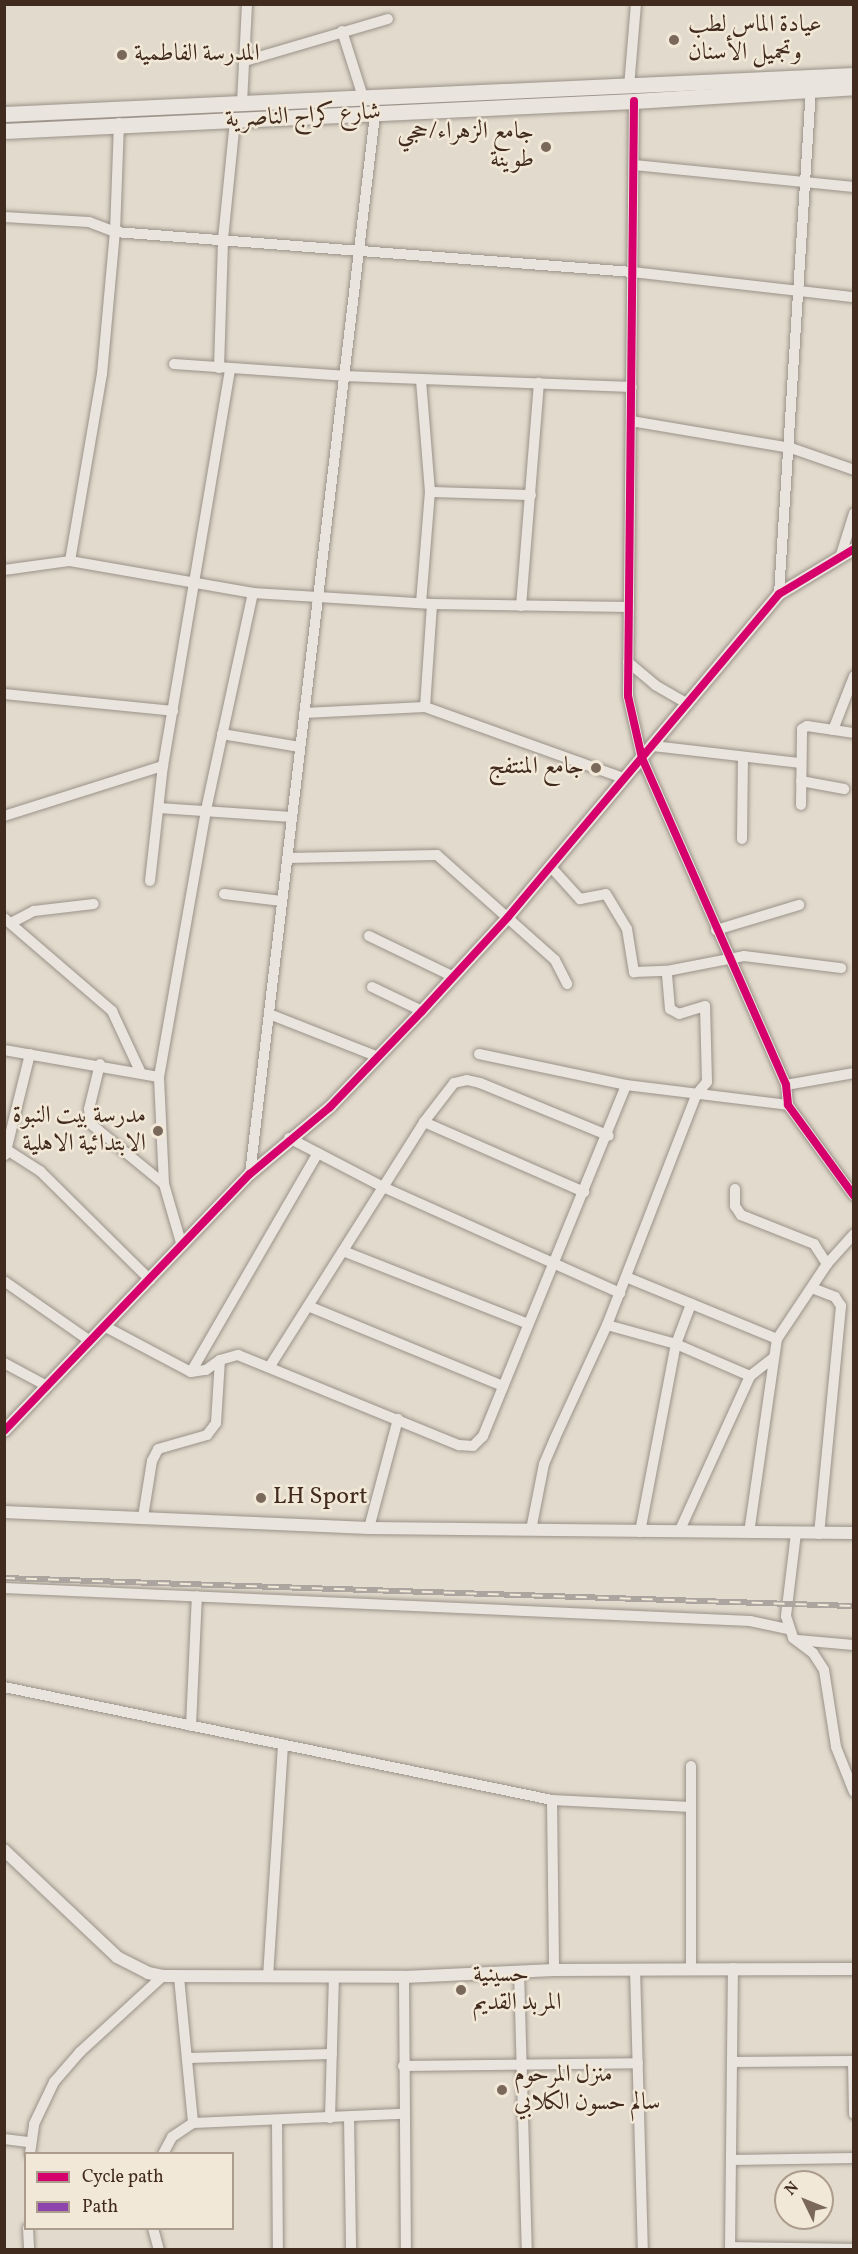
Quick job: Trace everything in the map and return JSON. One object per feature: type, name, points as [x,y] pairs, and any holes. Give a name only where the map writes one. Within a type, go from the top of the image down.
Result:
[{"type":"main road","name":"شارع كراج الناصرية","points":[[4,131],[118,123],[235,121],[375,114],[854,75]]},
{"type":"main road","name":"شارع كراج الناصرية","points":[[4,114],[363,97],[632,94],[854,87]]},
{"type":"street","points":[[242,104],[247,4]]},
{"type":"street","points":[[636,4],[632,94],[634,165],[628,696],[642,758],[786,1085],[788,1105],[854,1196]]},
{"type":"street","points":[[245,61],[388,19]]},
{"type":"street","points":[[342,31],[363,97]]},
{"type":"street","points":[[779,594],[811,88]]},
{"type":"street","points":[[250,1174],[375,114]]},
{"type":"street","points":[[150,881],[163,766],[195,583],[225,368],[223,238],[235,121]]},
{"type":"street","points":[[70,561],[102,374],[114,232],[118,123]]},
{"type":"street","points":[[634,165],[854,187]]},
{"type":"street","points":[[4,217],[89,222],[114,232],[223,238],[633,272],[854,297]]},
{"type":"street","points":[[174,364],[344,376],[632,387]]},
{"type":"street","points":[[421,379],[430,492],[424,707]]},
{"type":"street","points":[[521,606],[539,383]]},
{"type":"street","points":[[631,421],[790,448],[854,470]]},
{"type":"street","points":[[430,492],[531,495]]},
{"type":"street","points":[[840,558],[854,513]]},
{"type":"street","points":[[6,1426],[150,1280],[250,1174],[289,1138],[330,1107],[422,1011],[508,917],[779,594],[854,549]]},
{"type":"street","points":[[4,570],[70,561],[253,593],[426,604],[629,607]]},
{"type":"street","points":[[182,1246],[164,1184],[159,1077],[206,810],[253,593]]},
{"type":"street","points":[[628,662],[655,685],[688,704]]},
{"type":"street","points":[[833,730],[854,676]]},
{"type":"street","points":[[4,694],[173,711]]},
{"type":"street","points":[[304,713],[424,707],[623,778]]},
{"type":"street","points":[[801,804],[802,729],[807,726],[854,733]]},
{"type":"street","points":[[222,734],[300,747]]},
{"type":"street","points":[[652,746],[743,759],[801,764]]},
{"type":"street","points":[[742,839],[743,759]]},
{"type":"street","points":[[4,816],[163,766]]},
{"type":"street","points":[[801,781],[844,789]]},
{"type":"street","points":[[159,808],[292,817]]},
{"type":"street","points":[[287,858],[437,855],[562,968],[567,984]]},
{"type":"street","points":[[550,866],[580,899],[606,894],[627,929],[634,972],[667,971],[758,957],[841,968]]},
{"type":"street","points":[[224,894],[282,901]]},
{"type":"street","points":[[94,904],[34,911],[8,921],[112,1011],[140,1071]]},
{"type":"street","points":[[716,930],[799,905]]},
{"type":"street","points":[[369,936],[421,958],[452,976]]},
{"type":"street","points":[[531,1530],[544,1464],[620,1293],[696,1095],[707,1082],[705,1006],[679,1014],[670,1009],[667,971]]},
{"type":"street","points":[[372,987],[422,1011]]},
{"type":"street","points":[[268,1014],[378,1057]]},
{"type":"street","points":[[4,1050],[140,1071],[159,1077]]},
{"type":"street","points":[[30,1053],[5,1150],[45,1175],[150,1280]]},
{"type":"street","points":[[479,1054],[626,1085],[788,1105]]},
{"type":"street","points":[[100,1065],[89,1109],[91,1124],[164,1184]]},
{"type":"street","points":[[786,1085],[854,1073]]},
{"type":"street","points":[[270,1366],[424,1122],[454,1083],[467,1080],[609,1136]]},
{"type":"street","points":[[104,1326],[191,1372],[206,1370],[219,1360],[238,1355],[270,1366],[459,1445],[473,1446],[483,1436],[528,1324],[609,1136],[626,1085]]},
{"type":"street","points":[[424,1122],[584,1192]]},
{"type":"street","points":[[289,1138],[383,1188],[620,1293]]},
{"type":"street","points":[[191,1372],[318,1153]]},
{"type":"street","points":[[735,1189],[735,1206],[741,1215],[814,1244],[827,1264]]},
{"type":"street","points":[[749,1533],[774,1379],[773,1358],[777,1339],[827,1264],[854,1234]]},
{"type":"street","points":[[343,1251],[528,1324]]},
{"type":"street","points":[[626,1277],[777,1339]]},
{"type":"street","points":[[4,1281],[90,1341]]},
{"type":"street","points":[[812,1288],[835,1297],[841,1306],[819,1534]]},
{"type":"street","points":[[640,1532],[676,1344],[691,1304]]},
{"type":"street","points":[[308,1306],[503,1386]]},
{"type":"street","points":[[607,1324],[676,1344],[750,1376]]},
{"type":"street","points":[[679,1532],[750,1376],[773,1358]]},
{"type":"street","points":[[143,1517],[152,1461],[158,1449],[207,1435],[216,1423],[219,1360]]},
{"type":"street","points":[[4,1363],[47,1386]]},
{"type":"street","points":[[369,1528],[398,1419]]},
{"type":"street","points":[[4,1512],[369,1528],[854,1533]]},
{"type":"street","points":[[796,1533],[786,1616],[789,1629],[824,1670],[836,1747],[854,1792]]},
{"type":"street","points":[[4,1588],[750,1621],[789,1629]]},
{"type":"street","points":[[190,1726],[197,1596]]},
{"type":"street","points":[[797,1640],[854,1645]]},
{"type":"street","points":[[4,1687],[552,1800],[692,1807]]},
{"type":"street","points":[[268,1977],[283,1744]]},
{"type":"street","points":[[691,1766],[691,1968]]},
{"type":"street","points":[[552,1800],[554,1970]]},
{"type":"street","points":[[4,1850],[117,1957],[148,1973],[163,1976],[404,1977],[554,1970],[854,1969]]},
{"type":"street","points":[[733,1968],[730,2248],[854,2249]]},
{"type":"street","points":[[635,1969],[643,2250]]},
{"type":"street","points":[[519,1971],[527,2250]]},
{"type":"street","points":[[30,2152],[30,2142],[43,2101],[54,2082],[80,2052],[163,1976]]},
{"type":"street","points":[[179,1977],[193,2123]]},
{"type":"street","points":[[330,2118],[334,1977]]},
{"type":"street","points":[[404,1977],[403,2114],[406,2250]]},
{"type":"street","points":[[188,2058],[332,2054]]},
{"type":"street","points":[[732,2062],[853,2061],[854,2114]]},
{"type":"street","points":[[403,2066],[638,2063]]},
{"type":"street","points":[[164,2152],[172,2137],[193,2123],[403,2114]]},
{"type":"street","points":[[349,2117],[351,2250]]},
{"type":"street","points":[[278,2121],[278,2250]]},
{"type":"street","points":[[4,2139],[30,2142]]},
{"type":"street","points":[[731,2160],[854,2158]]},
{"type":"street","points":[[28,2230],[29,2250]]},
{"type":"street","points":[[153,2230],[159,2250]]},
{"type":"railway","points":[[4,1578],[854,1606]]},
{"type":"cycle path","points":[[634,101],[628,696],[642,758],[786,1085],[788,1105],[854,1196]]},
{"type":"cycle path","points":[[4,1431],[250,1174],[330,1107],[422,1011],[508,917],[779,594],[854,549]]},
{"type":"place","name":"عيادة الماس لطب وتجميل الأسنان","points":[[674,40]]},
{"type":"place","name":"المدرسة الفاطمية","points":[[122,55]]},
{"type":"place","name":"جامع الزهراء/حجي طوينة","points":[[546,147]]},
{"type":"place","name":"جامع المنتفج","points":[[596,768]]},
{"type":"place","name":"مدرسة بيت النبوة الابتدائية الاهلية","points":[[158,1131]]},
{"type":"place","name":"LH Sport","points":[[261,1498]]},
{"type":"place","name":"حسينية المربد القديم","points":[[461,1990]]},
{"type":"place","name":"منزل المرحوم سالم حسون الكلابي","points":[[502,2090]]}]
